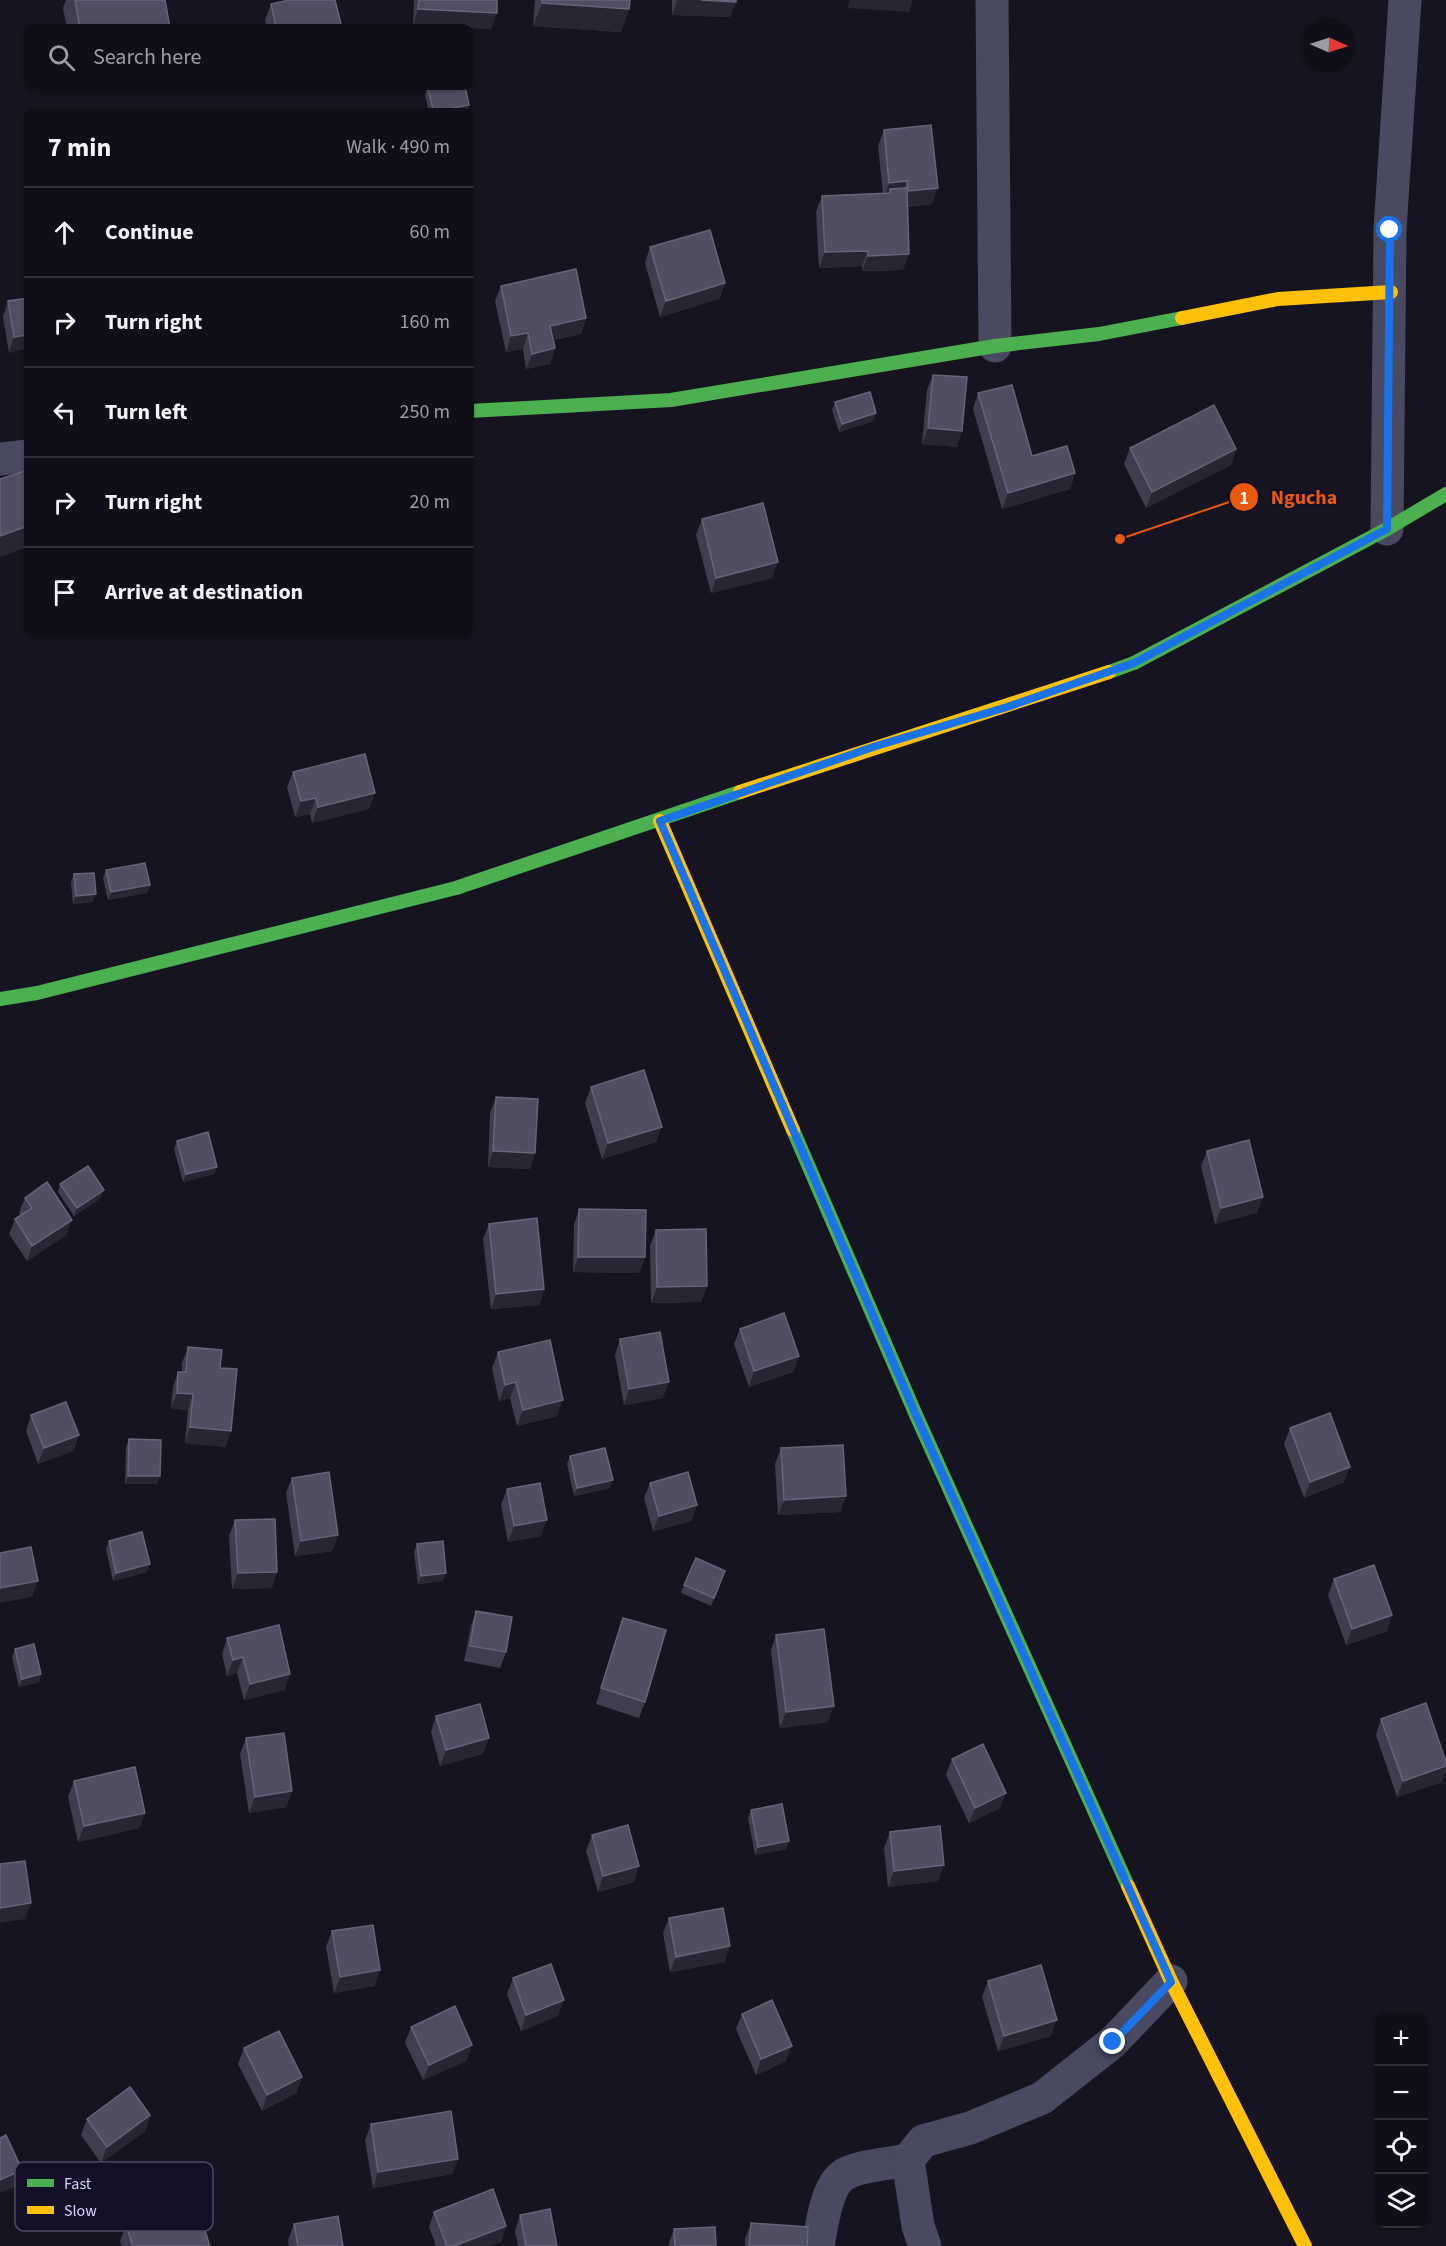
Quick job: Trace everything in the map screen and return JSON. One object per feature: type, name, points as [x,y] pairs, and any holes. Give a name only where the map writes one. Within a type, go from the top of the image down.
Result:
[{"type":"street","points":[[992,0],[995,346]]},
{"type":"street","points":[[1387,529],[1390,230],[1405,0]]},
{"type":"street","points":[[474,411],[671,400],[995,346],[1100,334],[1278,299],[1390,292]]},
{"type":"street","points":[[0,459],[24,456]]},
{"type":"street","points":[[0,999],[37,993],[456,888],[660,821],[876,746],[1007,707],[1134,663],[1387,529],[1446,494]]},
{"type":"street","points":[[660,821],[916,1415],[1171,1982],[1305,2246]]},
{"type":"street","points":[[818,2246],[825,2207],[834,2186],[846,2173],[908,2160],[923,2141],[970,2128],[1042,2098],[1113,2042],[1171,1982]]},
{"type":"street","points":[[908,2160],[918,2226],[926,2246]]},
{"type":"building","points":[[75,0],[165,0],[169,24],[79,24]]},
{"type":"building","points":[[289,0],[335,0],[341,24],[275,24],[271,4]]},
{"type":"building","points":[[419,0],[497,0],[497,13],[418,9]]},
{"type":"building","points":[[542,0],[630,0],[629,9],[542,3]]},
{"type":"building","points":[[701,0],[736,0],[736,2]]},
{"type":"building","points":[[428,90],[466,90],[469,105],[433,108]]},
{"type":"building","points":[[931,125],[938,188],[908,191],[907,181],[889,183],[884,130]]},
{"type":"building","points":[[907,188],[909,254],[868,256],[868,251],[825,252],[822,196],[890,193],[890,189]]},
{"type":"building","points":[[710,230],[725,283],[666,301],[650,247]]},
{"type":"building","points":[[576,269],[586,318],[550,326],[555,348],[532,354],[528,333],[511,336],[501,286]]},
{"type":"building","points":[[24,299],[24,336],[14,337],[8,301]]},
{"type":"building","points":[[933,375],[967,377],[962,431],[928,428]]},
{"type":"building","points":[[1012,385],[1032,456],[1067,446],[1075,473],[1008,493],[978,393]]},
{"type":"building","points":[[870,392],[876,413],[842,424],[835,402]]},
{"type":"building","points":[[1214,405],[1236,449],[1152,492],[1130,448]]},
{"type":"building","points":[[24,471],[24,527],[0,536],[0,479]]},
{"type":"building","points":[[763,503],[778,562],[716,578],[702,519]]},
{"type":"building","points":[[365,754],[375,793],[318,807],[316,798],[301,801],[293,772]]},
{"type":"building","points":[[145,863],[150,885],[111,892],[106,870]]},
{"type":"building","points":[[94,873],[96,894],[76,896],[74,874]]},
{"type":"building","points":[[644,1070],[662,1127],[608,1143],[591,1087]]},
{"type":"building","points":[[496,1097],[538,1099],[535,1153],[493,1151]]},
{"type":"building","points":[[208,1132],[217,1167],[186,1174],[177,1141]]},
{"type":"building","points":[[1249,1140],[1263,1197],[1221,1208],[1207,1151]]},
{"type":"building","points":[[88,1166],[104,1190],[77,1208],[60,1184]]},
{"type":"building","points":[[47,1182],[72,1220],[32,1246],[15,1219],[32,1208],[25,1198]]},
{"type":"building","points":[[579,1209],[646,1210],[645,1257],[578,1257]]},
{"type":"building","points":[[537,1218],[544,1289],[496,1294],[489,1224]]},
{"type":"building","points":[[706,1229],[707,1286],[657,1287],[656,1230]]},
{"type":"building","points":[[784,1313],[799,1356],[754,1371],[740,1329]]},
{"type":"building","points":[[660,1332],[669,1382],[629,1389],[620,1339]]},
{"type":"building","points":[[550,1340],[563,1400],[523,1410],[516,1382],[505,1385],[498,1352]]},
{"type":"building","points":[[188,1347],[222,1350],[220,1368],[237,1369],[231,1431],[190,1427],[193,1394],[177,1393],[178,1372],[186,1372]]},
{"type":"building","points":[[66,1402],[79,1435],[44,1448],[31,1415]]},
{"type":"building","points":[[1330,1413],[1350,1467],[1310,1482],[1290,1428]]},
{"type":"building","points":[[129,1439],[161,1440],[160,1476],[128,1476]]},
{"type":"building","points":[[843,1445],[846,1496],[784,1500],[781,1448]]},
{"type":"building","points":[[605,1448],[613,1480],[577,1488],[570,1456]]},
{"type":"building","points":[[329,1472],[338,1535],[301,1541],[292,1478]]},
{"type":"building","points":[[688,1472],[697,1505],[659,1516],[650,1483]]},
{"type":"building","points":[[540,1483],[547,1520],[514,1526],[507,1489]]},
{"type":"building","points":[[275,1519],[277,1572],[238,1573],[235,1520]]},
{"type":"building","points":[[142,1532],[150,1564],[116,1573],[109,1541]]},
{"type":"building","points":[[443,1541],[446,1573],[421,1576],[417,1544]]},
{"type":"building","points":[[31,1547],[38,1581],[0,1588],[0,1553]]},
{"type":"building","points":[[696,1558],[725,1571],[714,1598],[684,1585]]},
{"type":"building","points":[[1374,1565],[1392,1615],[1352,1629],[1334,1579]]},
{"type":"building","points":[[476,1611],[512,1617],[506,1652],[470,1646]]},
{"type":"building","points":[[623,1618],[666,1630],[645,1702],[601,1688]]},
{"type":"building","points":[[279,1625],[290,1674],[250,1684],[243,1657],[233,1660],[227,1638]]},
{"type":"building","points":[[824,1629],[834,1706],[786,1712],[776,1635]]},
{"type":"building","points":[[34,1644],[41,1674],[22,1679],[15,1649]]},
{"type":"building","points":[[1426,1703],[1446,1766],[1403,1781],[1381,1719]]},
{"type":"building","points":[[480,1704],[489,1738],[446,1750],[436,1716]]},
{"type":"building","points":[[284,1733],[292,1791],[255,1797],[246,1738]]},
{"type":"building","points":[[983,1744],[1006,1793],[975,1808],[952,1759]]},
{"type":"building","points":[[135,1767],[145,1813],[84,1826],[74,1781]]},
{"type":"building","points":[[782,1804],[789,1841],[758,1847],[751,1810]]},
{"type":"building","points":[[628,1825],[639,1866],[603,1876],[592,1835]]},
{"type":"building","points":[[940,1826],[944,1865],[894,1871],[890,1832]]},
{"type":"building","points":[[25,1861],[31,1903],[0,1908],[0,1864]]},
{"type":"building","points":[[723,1908],[730,1946],[676,1957],[669,1918]]},
{"type":"building","points":[[373,1925],[380,1970],[340,1977],[332,1931]]},
{"type":"building","points":[[551,1964],[564,2000],[526,2015],[513,1978]]},
{"type":"building","points":[[1041,1965],[1057,2020],[1004,2036],[988,1981]]},
{"type":"building","points":[[772,2000],[792,2046],[761,2059],[742,2014]]},
{"type":"building","points":[[455,2006],[472,2045],[429,2065],[411,2027]]},
{"type":"building","points":[[279,2031],[302,2077],[267,2095],[244,2048]]},
{"type":"building","points":[[130,2087],[150,2115],[107,2147],[87,2119]]},
{"type":"building","points":[[451,2111],[458,2159],[378,2172],[371,2124]]},
{"type":"building","points":[[6,2135],[18,2162],[15,2162],[15,2173],[0,2180],[0,2138]]},
{"type":"building","points":[[493,2189],[506,2226],[454,2246],[447,2246],[434,2212]]},
{"type":"building","points":[[550,2209],[557,2246],[526,2246],[520,2215]]},
{"type":"building","points":[[338,2216],[343,2246],[298,2246],[294,2224]]},
{"type":"building","points":[[751,2223],[808,2227],[807,2246],[749,2246]]},
{"type":"building","points":[[715,2227],[716,2246],[675,2246],[674,2229]]},
{"type":"building","points":[[128,2231],[205,2231],[210,2246],[133,2246]]},
{"type":"traffic: fast","points":[[474,411],[671,400],[995,346],[1099,334],[1182,318]]},
{"type":"traffic: fast","points":[[1109,672],[1134,663],[1387,529],[1446,494]]},
{"type":"traffic: fast","points":[[0,999],[37,993],[456,888],[740,792]]},
{"type":"traffic: fast","points":[[793,1130],[916,1415],[1128,1886]]},
{"type":"traffic: slow","points":[[1182,318],[1278,299],[1391,292]]},
{"type":"traffic: slow","points":[[740,792],[1109,672]]},
{"type":"traffic: slow","points":[[660,821],[793,1130]]},
{"type":"traffic: slow","points":[[1128,1886],[1171,1981],[1305,2246]]},
{"type":"place","name":"Ngucha","points":[[1120,539]]},
{"type":"route","points":[[1113,2042],[1171,1982],[916,1415],[660,821],[876,746],[1007,707],[1134,663],[1387,529],[1390,230]]}]
